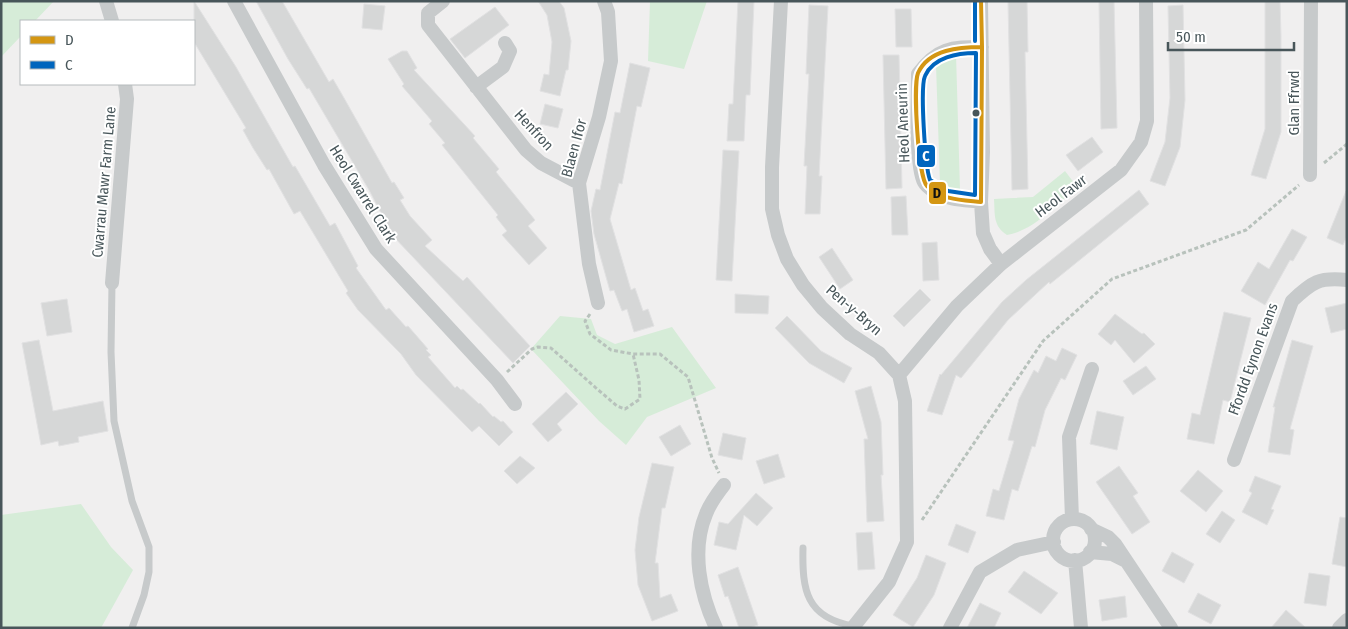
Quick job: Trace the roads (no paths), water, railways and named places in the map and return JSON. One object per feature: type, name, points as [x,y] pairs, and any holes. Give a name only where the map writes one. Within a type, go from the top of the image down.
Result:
[{"type":"street","points":[[106,1],[112,20]]},
{"type":"street","name":"Heol Cwarrel Clark","points":[[234,1],[324,165],[376,248],[497,380],[515,404]]},
{"type":"street","name":"Henfron","points":[[443,1],[428,13],[428,25],[526,150],[541,163],[579,183]]},
{"type":"street","name":"Blaen Ifor","points":[[598,303],[589,264],[579,183],[599,117],[611,61],[608,12],[604,1]]},
{"type":"street","name":"Pen-y-Bryn","points":[[781,1],[772,176],[772,209],[778,235],[787,259],[803,285],[822,308],[850,334],[879,353],[899,375],[905,401],[907,542],[890,582],[852,627]]},
{"type":"street","points":[[981,1],[983,152],[981,202],[983,233],[1001,264]]},
{"type":"street","name":"Heol Fawr","points":[[899,375],[957,306],[1001,264],[1112,178],[1136,152],[1145,133],[1146,121],[1146,1]]},
{"type":"street","name":"Glan Ffrwd","points":[[1310,175],[1311,1]]},
{"type":"street","points":[[476,87],[503,67],[510,51],[505,43]]},
{"type":"street","name":"Heol Aneurin","points":[[981,202],[937,194],[924,183],[920,166],[918,74],[936,54],[960,47],[982,47]]},
{"type":"street","name":"Cwarrau Mawr Farm Lane","points":[[112,283],[127,99],[126,85]]},
{"type":"street","name":"Ffordd Eynon Evans","points":[[1234,460],[1292,301],[1311,283],[1329,278],[1347,280]]},
{"type":"street","points":[[1072,519],[1069,437],[1092,369]]},
{"type":"street","points":[[716,628],[703,593],[698,552],[705,516],[724,484]]},
{"type":"street","points":[[1124,560],[1112,554],[1090,552],[1076,560],[1060,556],[1054,542],[1055,530],[1059,525],[1072,519],[1085,522],[1091,529],[1108,537],[1115,544],[1171,628]]},
{"type":"street","points":[[1090,552],[1094,540],[1091,529]]},
{"type":"street","points":[[950,628],[980,572],[1017,550],[1054,542]]},
{"type":"street","points":[[1076,560],[1081,628]]},
{"type":"street","points":[[1339,628],[1347,620]]},
{"type":"lane","points":[[112,283],[111,352],[114,421],[132,501],[149,548],[149,572],[144,595],[132,628]]},
{"type":"lane","points":[[803,548],[802,576],[808,598],[831,622],[852,627]]}]
